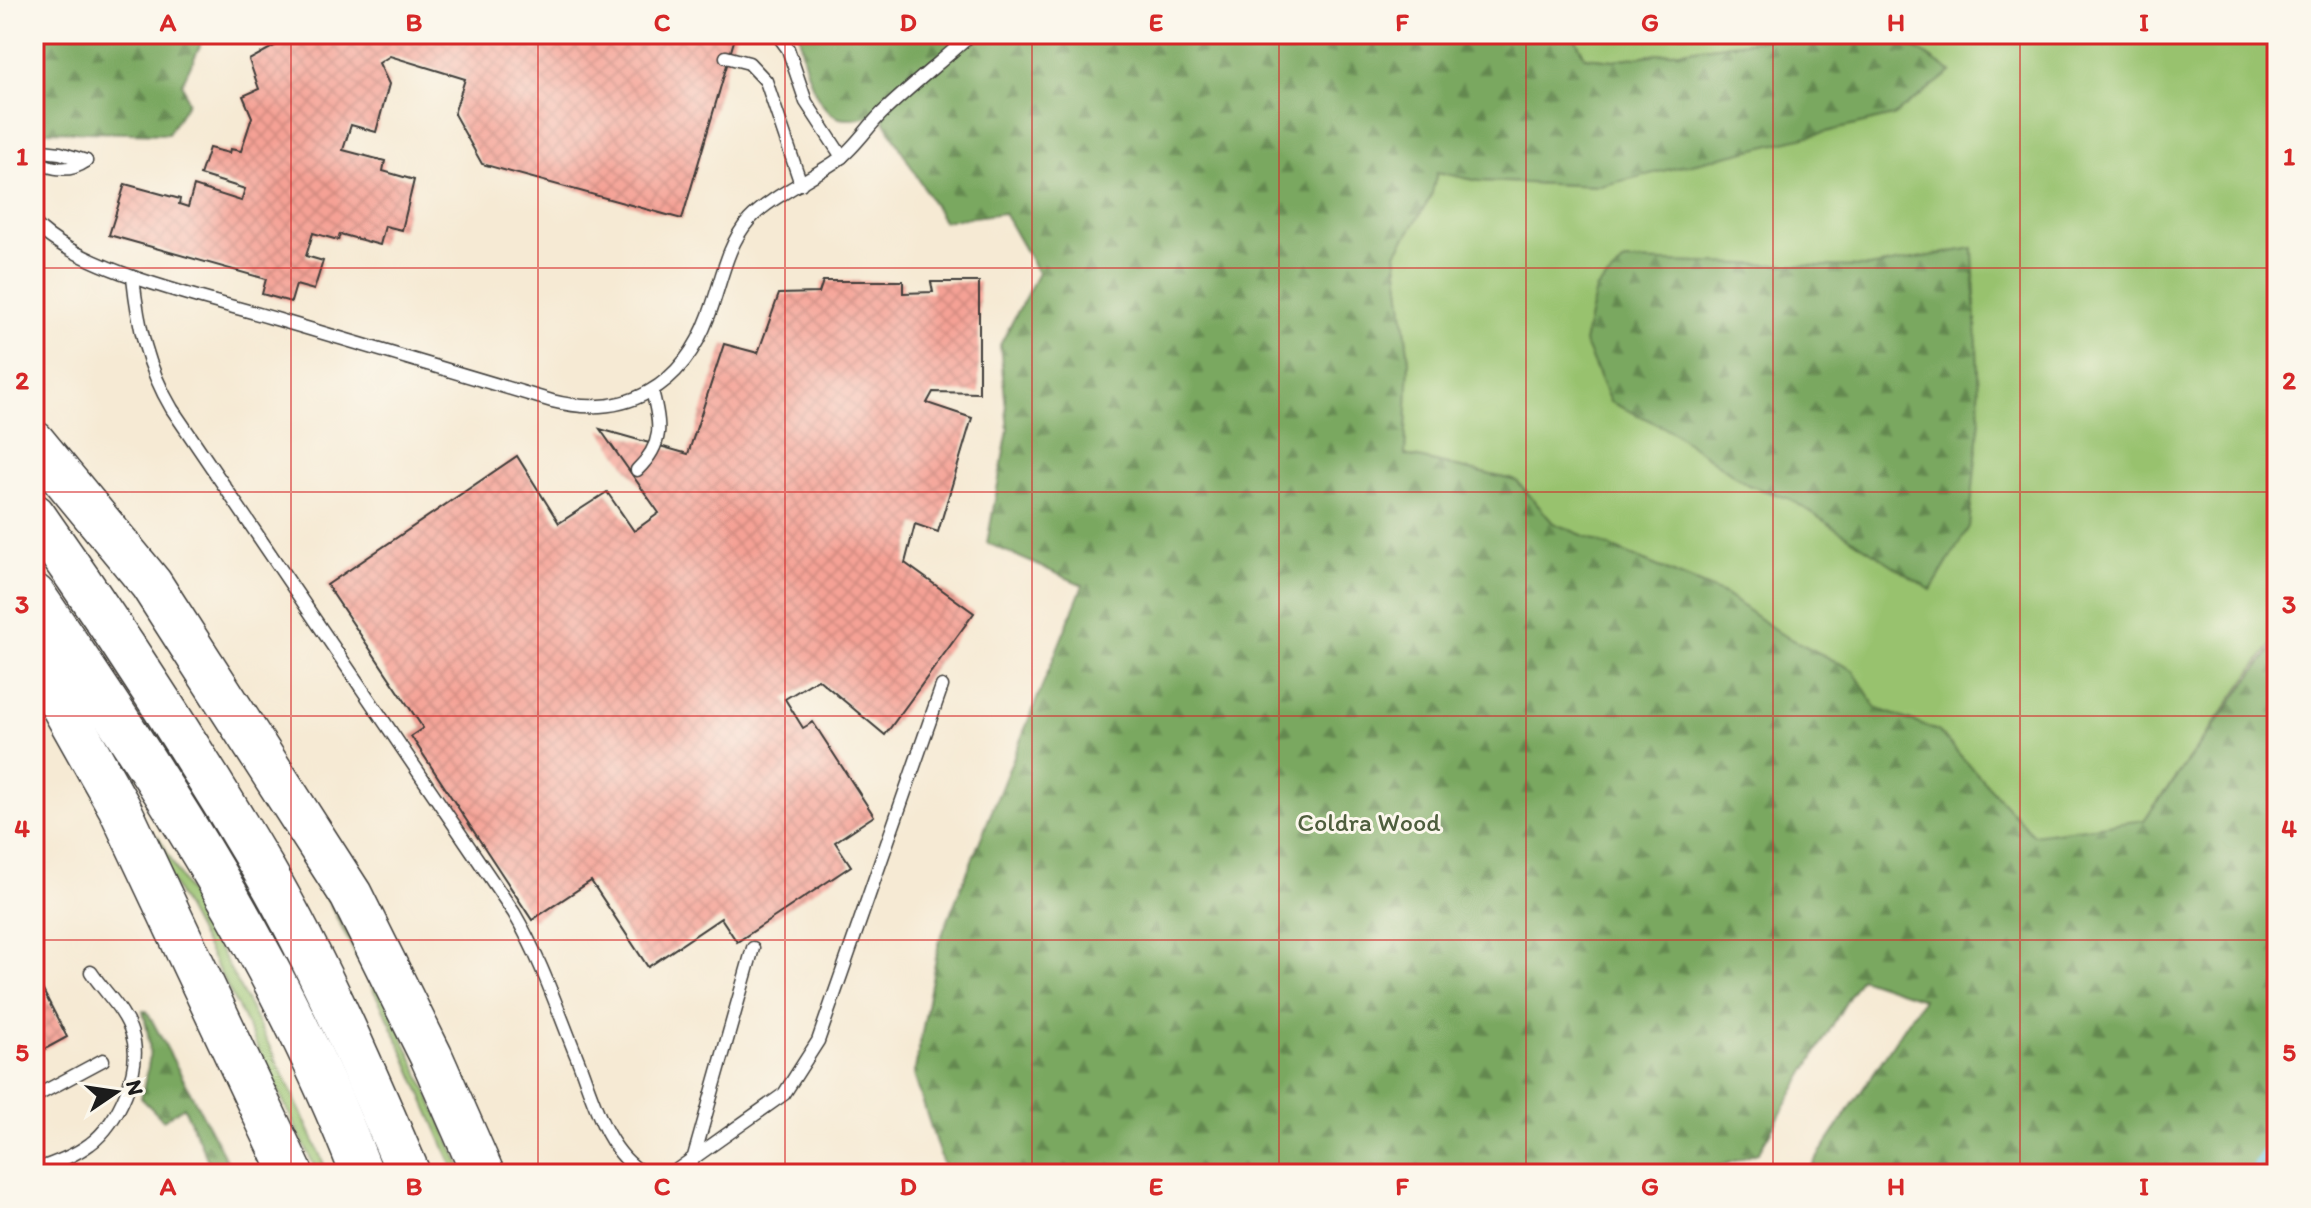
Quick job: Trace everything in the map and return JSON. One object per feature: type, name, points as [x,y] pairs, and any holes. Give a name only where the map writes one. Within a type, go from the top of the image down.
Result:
[{"type":"highway","points":[[34,442],[151,584],[351,895],[431,1056],[483,1174]]},
{"type":"highway","points":[[34,515],[105,616],[266,874],[354,1044],[409,1174]]},
{"type":"highway","points":[[34,595],[125,729],[230,904],[294,1020],[362,1174]]},
{"type":"highway","points":[[34,656],[119,807],[292,1174]]},
{"type":"highway","points":[[34,691],[124,857],[209,995]]},
{"type":"lane","points":[[777,34],[788,49],[806,102],[842,157]]},
{"type":"lane","points":[[34,223],[63,247],[133,277],[575,407],[615,404],[652,391],[669,380],[698,342],[732,250],[750,219],[842,157],[881,115],[972,34]]},
{"type":"lane","points":[[726,57],[749,63],[766,81],[801,184]]},
{"type":"lane","points":[[34,150],[60,153],[86,161],[77,168],[61,169],[34,161]]},
{"type":"lane","points":[[133,277],[144,349],[155,380],[519,922],[604,1125],[625,1159],[645,1174]]},
{"type":"lane","points":[[637,470],[649,458],[658,438],[660,419],[652,391]]},
{"type":"lane","points":[[671,1174],[784,1094],[818,1041],[942,686]]},
{"type":"lane","points":[[693,1160],[753,948]]},
{"type":"lane","points":[[34,1170],[74,1154],[91,1144],[105,1130],[124,1099],[135,1065],[132,1034],[126,1021],[91,972]]},
{"type":"lane","points":[[34,1097],[103,1060]]},
{"type":"green space","points":[[34,34],[202,34],[200,46],[182,83],[188,102],[168,134],[45,131],[34,127]]},
{"type":"green space","name":"Coldra Wood","points":[[799,34],[1573,34],[1585,57],[1614,60],[1805,34],[1895,34],[1951,72],[1893,116],[1600,186],[1479,181],[1437,172],[1431,197],[1396,253],[1409,361],[1405,455],[1517,481],[1553,523],[1726,595],[1781,634],[1853,670],[1876,708],[1938,731],[2033,835],[2144,820],[2277,642],[2277,1174],[1806,1174],[1923,999],[1860,978],[1758,1153],[1697,1174],[946,1174],[914,1075],[939,942],[1083,585],[987,543],[1008,430],[1000,345],[1038,273],[1004,213],[943,221],[881,115],[847,119],[837,117],[821,103],[810,80]]},
{"type":"green space","points":[[1573,34],[1805,34],[1614,60],[1585,57]]},
{"type":"green space","points":[[1895,34],[2277,34],[2277,637],[2115,860],[2033,835],[1938,731],[1876,708],[1853,670],[1781,634],[1726,595],[1553,523],[1517,481],[1405,455],[1409,361],[1396,253],[1430,197],[1437,172],[1479,181],[1600,186],[1950,72]]},
{"type":"green space","points":[[1973,248],[1980,420],[1969,527],[1931,590],[1790,499],[1748,485],[1668,429],[1610,402],[1584,342],[1596,289],[1625,261],[1869,267]]},
{"type":"green space","points":[[158,836],[269,1045],[328,1174],[318,1174],[241,1013],[150,840]]},
{"type":"green space","points":[[319,883],[386,1000],[464,1174],[456,1174],[390,1022]]},
{"type":"green space","points":[[143,1011],[147,1011],[234,1174],[214,1174],[184,1107],[163,1120],[141,1098],[150,1055]]},
{"type":"building","points":[[296,34],[736,34],[682,219],[482,164],[454,114],[465,79],[390,56],[379,63],[389,84],[376,132],[351,125],[343,150],[385,161],[383,171],[414,180],[402,230],[385,226],[380,245],[340,234],[338,240],[313,233],[306,256],[323,261],[314,290],[296,285],[291,302],[262,294],[266,279],[109,235],[125,184],[180,199],[179,204],[188,207],[194,186],[241,201],[245,189],[200,175],[209,148],[229,153],[230,149],[241,151],[252,117],[243,96],[259,89],[249,60]]},
{"type":"building","points":[[823,281],[903,281],[903,293],[933,292],[931,282],[979,282],[979,393],[933,392],[927,403],[972,418],[938,532],[915,524],[905,563],[974,613],[885,735],[818,679],[785,699],[803,728],[813,722],[874,816],[835,842],[851,866],[737,942],[721,918],[648,967],[591,881],[532,920],[411,736],[423,728],[327,585],[517,456],[559,523],[607,492],[634,531],[659,513],[600,429],[688,454],[724,344],[758,353],[779,294],[819,293]]},
{"type":"building","points":[[34,973],[67,1037],[34,1055]]},
{"type":"waterway","points":[[2252,1174],[2277,1132]]}]
